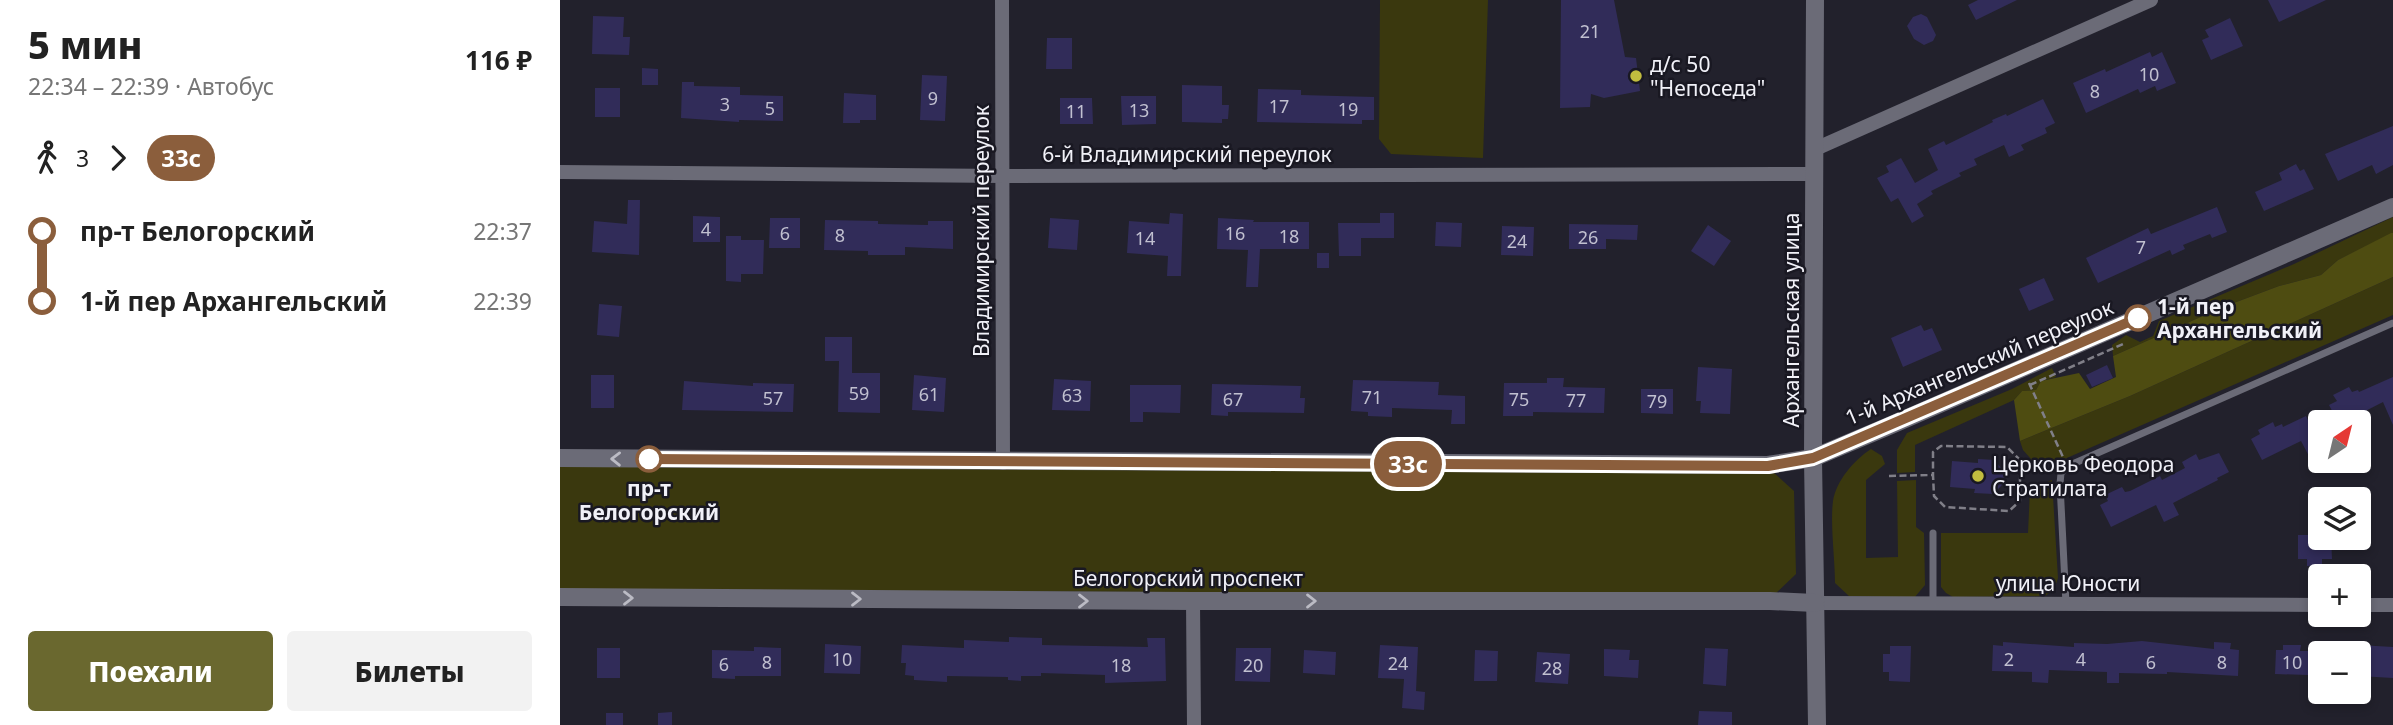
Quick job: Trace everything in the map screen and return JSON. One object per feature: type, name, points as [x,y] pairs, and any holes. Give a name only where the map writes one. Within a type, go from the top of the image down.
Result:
[{"type":"street","name":"Владимирский переулок","points":[[1002,0],[1003,463]]},
{"type":"street","name":"Архангельская улица","points":[[1815,0],[1813,458],[1817,725]]},
{"type":"street","points":[[1813,149],[2151,0]]},
{"type":"street","name":"6-й Владимирский переулок","points":[[560,172],[1002,176],[1814,174]]},
{"type":"street","name":"1-й Архангельский переулок","points":[[1813,458],[2393,207]]},
{"type":"street","points":[[560,458],[1768,466],[1813,458]]},
{"type":"street","name":"Белогорский проспект","points":[[560,597],[1815,603]]},
{"type":"street","points":[[1193,601],[1194,725]]},
{"type":"street","name":"улица Юности","points":[[1815,603],[2308,605]]},
{"type":"street","points":[[2371,605],[2393,605]]},
{"type":"lane","points":[[2066,604],[2060,484],[2062,473],[2068,466],[2393,323]]},
{"type":"lane","points":[[1933,533],[1933,604]]},
{"type":"path","points":[[2022,369],[2068,466]]},
{"type":"path","points":[[1941,446],[2007,447],[2020,460],[2020,501],[2009,511],[1945,507],[1934,496],[1933,475],[1933,452],[1941,446]]},
{"type":"path","points":[[1889,476],[1933,475]]},
{"type":"shaded area","points":[[1380,0],[1488,0],[1483,158],[1391,154],[1379,139]]},
{"type":"shaded area","points":[[2393,217],[2393,233],[2338,260],[2321,275],[2279,286],[2223,307],[2113,356],[2112,345],[2126,335],[2140,342],[2153,336],[2159,321],[2294,264]]},
{"type":"shaded area","points":[[2391,233],[2393,277],[2130,396],[2020,441],[2014,400],[2022,391],[2036,390],[2041,381],[2079,373],[2090,389],[2116,377],[2113,356],[2223,307],[2279,286],[2321,275],[2338,260]]},
{"type":"shaded area","points":[[2393,277],[2393,315],[2060,461],[2031,468],[2031,459],[2023,450],[2020,441],[2130,396]]},
{"type":"shaded area","points":[[2052,368],[2056,377],[2041,381],[2036,390],[2022,391],[2014,400],[1915,445],[1915,472],[1897,473],[1897,450],[1907,433],[2012,389]]},
{"type":"shaded area","points":[[1871,449],[1882,456],[1885,464],[1866,480],[1866,558],[1898,557],[1897,481],[1916,480],[1916,527],[1924,533],[1925,585],[1914,598],[1849,596],[1835,583],[1832,520],[1835,493],[1847,472]]},
{"type":"shaded area","points":[[560,466],[1773,472],[1794,491],[1796,574],[1775,594],[560,590]]},
{"type":"shaded area","points":[[2052,480],[2058,578],[2054,590],[2045,596],[1953,597],[1946,593],[1941,587],[1941,533],[2028,533],[2030,489]]},
{"type":"building","points":[[1561,0],[1614,0],[1625,57],[1636,58],[1640,91],[1604,98],[1591,94],[1590,107],[1560,108]]},
{"type":"building","points":[[1978,0],[2017,0],[1976,20],[1968,5]]},
{"type":"building","points":[[2268,0],[2326,0],[2279,22]]},
{"type":"building","points":[[1921,14],[1927,17],[1936,35],[1933,41],[1924,45],[1914,39],[1907,26],[1913,17]]},
{"type":"building","points":[[593,16],[624,17],[623,37],[630,37],[629,55],[592,54]]},
{"type":"building","points":[[2230,18],[2243,46],[2211,60],[2202,40],[2209,37],[2205,30]]},
{"type":"building","points":[[1047,38],[1072,38],[1072,69],[1046,69]]},
{"type":"building","points":[[2150,52],[2152,57],[2162,52],[2176,83],[2157,91],[2155,86],[2140,93],[2138,89],[2086,113],[2073,83],[2105,69],[2106,72]]},
{"type":"building","points":[[642,68],[658,69],[658,85],[642,85]]},
{"type":"building","points":[[922,75],[947,76],[945,121],[920,120]]},
{"type":"building","points":[[682,82],[694,82],[694,86],[740,87],[740,95],[783,96],[783,121],[739,122],[681,118]]},
{"type":"building","points":[[1182,85],[1222,86],[1222,105],[1229,105],[1228,119],[1222,119],[1222,123],[1182,122]]},
{"type":"building","points":[[595,88],[620,88],[620,117],[595,117]]},
{"type":"building","points":[[1258,89],[1301,90],[1301,95],[1374,97],[1374,120],[1362,120],[1362,124],[1257,122]]},
{"type":"building","points":[[844,93],[876,95],[876,120],[843,123]]},
{"type":"building","points":[[1121,96],[1156,96],[1156,124],[1122,125]]},
{"type":"building","points":[[1060,98],[1092,98],[1093,124],[1060,124]]},
{"type":"building","points":[[2043,99],[2055,123],[2045,128],[2047,133],[2021,145],[2024,150],[2009,157],[2004,145],[1974,159],[1977,165],[1931,191],[1933,194],[1917,204],[1924,216],[1912,223],[1898,198],[1891,202],[1877,178],[1889,172],[1886,166],[1901,158],[1915,183],[1938,170],[1928,149],[1944,141],[1946,145],[1993,122],[1992,120]]},
{"type":"building","points":[[2393,126],[2393,165],[2376,174],[2372,165],[2338,181],[2325,154]]},
{"type":"building","points":[[2296,164],[2300,171],[2304,169],[2314,189],[2264,211],[2255,192],[2282,180],[2279,173]]},
{"type":"building","points":[[628,200],[640,200],[639,255],[592,252],[594,221],[627,224]]},
{"type":"building","points":[[2217,207],[2227,232],[2212,238],[2210,234],[2183,245],[2185,249],[2172,255],[2170,250],[2098,283],[2086,258],[2148,228],[2151,234]]},
{"type":"building","points":[[1170,213],[1183,214],[1181,276],[1167,276],[1168,256],[1127,253],[1129,221],[1169,224]]},
{"type":"building","points":[[1380,213],[1394,213],[1394,238],[1361,238],[1361,256],[1339,256],[1338,223],[1380,223]]},
{"type":"building","points":[[693,216],[720,217],[720,242],[693,242]]},
{"type":"building","points":[[770,218],[800,218],[800,248],[769,248]]},
{"type":"building","points":[[1050,218],[1079,220],[1077,250],[1048,248]]},
{"type":"building","points":[[1218,218],[1254,220],[1253,222],[1309,222],[1309,249],[1260,249],[1258,287],[1246,287],[1248,250],[1217,249]]},
{"type":"building","points":[[825,220],[928,225],[928,221],[953,221],[953,249],[905,247],[905,255],[868,255],[868,251],[824,250]]},
{"type":"building","points":[[1436,222],[1462,223],[1461,247],[1435,246]]},
{"type":"building","points":[[1569,224],[1638,225],[1637,240],[1606,239],[1606,249],[1569,249]]},
{"type":"building","points":[[1708,225],[1731,241],[1714,266],[1691,251]]},
{"type":"building","points":[[1502,226],[1534,227],[1533,256],[1501,255]]},
{"type":"building","points":[[726,236],[741,236],[741,240],[764,240],[763,274],[741,274],[741,282],[726,281]]},
{"type":"building","points":[[1317,253],[1329,253],[1329,268],[1317,268]]},
{"type":"building","points":[[2044,278],[2054,300],[2029,311],[2019,289]]},
{"type":"building","points":[[599,304],[622,306],[619,337],[597,335]]},
{"type":"building","points":[[1921,325],[1924,331],[1932,328],[1942,350],[1903,367],[1891,338]]},
{"type":"building","points":[[825,337],[852,337],[852,373],[880,373],[880,413],[838,412],[839,361],[825,361]]},
{"type":"building","points":[[2107,365],[2113,378],[2092,387],[2086,375]]},
{"type":"building","points":[[1698,367],[1732,369],[1730,414],[1700,413],[1701,401],[1696,401]]},
{"type":"building","points":[[591,375],[614,375],[614,408],[591,408]]},
{"type":"building","points":[[914,375],[946,378],[944,412],[912,410]]},
{"type":"building","points":[[2393,377],[2393,425],[2383,402],[2367,410],[2332,410],[2329,405],[2337,401],[2333,395],[2349,387],[2352,392],[2359,392]]},
{"type":"building","points":[[1547,378],[1564,378],[1563,387],[1605,388],[1604,413],[1533,412],[1533,416],[1503,416],[1504,383],[1547,383]]},
{"type":"building","points":[[1054,379],[1091,381],[1090,411],[1052,410]]},
{"type":"building","points":[[1353,380],[1439,382],[1438,395],[1465,396],[1465,424],[1451,424],[1452,410],[1392,408],[1392,417],[1368,416],[1368,412],[1351,411]]},
{"type":"building","points":[[684,381],[753,386],[753,383],[794,384],[793,412],[682,410]]},
{"type":"building","points":[[1212,384],[1301,386],[1300,398],[1305,398],[1304,413],[1228,412],[1228,416],[1211,415]]},
{"type":"building","points":[[1130,385],[1181,385],[1180,413],[1143,412],[1143,422],[1130,422]]},
{"type":"building","points":[[1641,389],[1673,389],[1673,414],[1641,413]]},
{"type":"building","points":[[2306,416],[2308,454],[2301,441],[2262,460],[2251,439],[2260,434],[2258,430],[2273,422],[2275,427],[2282,424],[2283,427]]},
{"type":"building","points":[[2219,453],[2229,472],[2173,503],[2179,515],[2164,522],[2156,505],[2111,527],[2100,505],[2108,501],[2105,495],[2122,487],[2125,492],[2130,491],[2160,476],[2162,480],[2185,468],[2182,462],[2196,454],[2199,460]]},
{"type":"building","name":"Церковь Феодора Стратилата","points":[[1978,459],[1995,460],[2003,471],[2005,478],[2002,485],[1993,494],[1950,487],[1952,461],[1978,463]]},
{"type":"building","points":[[2298,535],[2308,535],[2308,550],[2332,550],[2332,559],[2322,559],[2322,564],[2307,566],[2307,559],[2298,559]]},
{"type":"building","points":[[1009,637],[1042,638],[1042,645],[1148,647],[1147,638],[1165,638],[1166,681],[1105,683],[1105,675],[1041,673],[1041,676],[1021,676],[1021,681],[1008,680],[1008,677],[947,676],[947,682],[914,680],[914,676],[905,675],[906,663],[901,663],[902,645],[964,648],[964,640],[1009,642]]},
{"type":"building","points":[[2142,641],[2214,649],[2214,642],[2231,643],[2230,649],[2239,650],[2238,676],[2167,672],[2119,673],[2119,683],[2107,683],[2107,672],[2049,670],[2048,683],[2032,682],[2032,672],[1992,671],[1993,645],[2003,646],[2003,642],[2074,647],[2074,643]]},
{"type":"building","points":[[825,644],[861,646],[860,674],[824,673]]},
{"type":"building","points":[[1380,645],[1418,647],[1416,691],[1425,692],[1424,710],[1402,708],[1404,679],[1378,678]]},
{"type":"building","points":[[2283,645],[2301,645],[2300,651],[2308,651],[2308,675],[2275,674],[2276,650],[2283,650]]},
{"type":"building","points":[[1890,646],[1911,646],[1910,682],[1889,681],[1889,672],[1883,672],[1883,654],[1890,654]]},
{"type":"building","points":[[2371,646],[2393,647],[2393,678],[2371,677]]},
{"type":"building","points":[[754,647],[781,648],[781,676],[712,678],[712,650],[754,651]]},
{"type":"building","points":[[597,648],[620,648],[620,678],[597,678]]},
{"type":"building","points":[[1236,648],[1271,648],[1270,682],[1235,681]]},
{"type":"building","points":[[1705,648],[1728,649],[1726,686],[1703,684]]},
{"type":"building","points":[[1604,649],[1630,650],[1629,660],[1639,660],[1638,678],[1604,676]]},
{"type":"building","points":[[1304,650],[1336,652],[1335,675],[1303,673]]},
{"type":"building","points":[[1475,650],[1498,651],[1497,681],[1474,681]]},
{"type":"building","points":[[1537,652],[1570,654],[1568,684],[1535,682]]},
{"type":"building","points":[[1699,711],[1732,712],[1732,725],[1698,725]]},
{"type":"building","points":[[672,712],[672,725],[658,725],[658,713]]},
{"type":"building","points":[[606,713],[623,713],[623,725],[606,725]]},
{"type":"bus line","name":"33с","points":[[649,459],[1768,466],[1813,458],[2138,318]]},
{"type":"place","name":"д/с 50 \"Непоседа\"","points":[[1636,76]]},
{"type":"place","name":"1-й пер Архангельский","points":[[2138,318]]},
{"type":"place","name":"пр-т Белогорский","points":[[649,459]]},
{"type":"place","name":"Церковь Феодора Стратилата","points":[[1978,476]]}]
